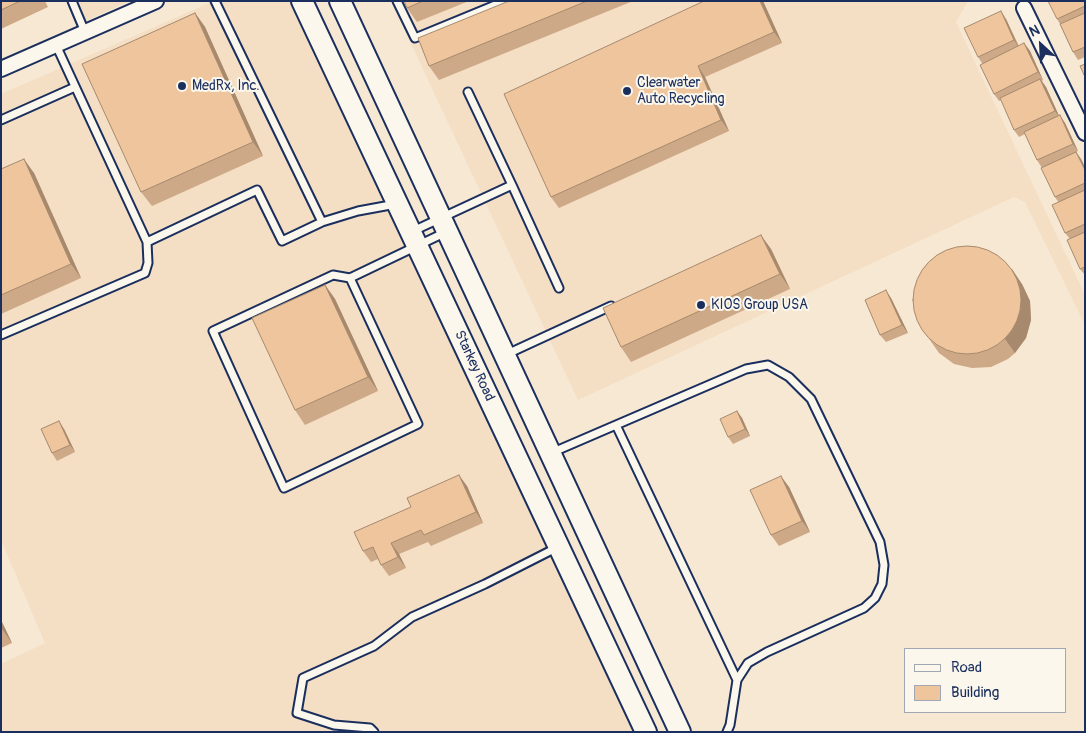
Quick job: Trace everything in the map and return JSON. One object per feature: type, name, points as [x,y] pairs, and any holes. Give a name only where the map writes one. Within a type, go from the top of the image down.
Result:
[{"type":"main road","name":"Starkey Road","points":[[302,1],[646,732]]},
{"type":"main road","points":[[340,1],[680,732]]},
{"type":"street","points":[[1,69],[156,1]]},
{"type":"street","points":[[1024,8],[1084,131]]},
{"type":"lane","points":[[72,1],[85,32]]},
{"type":"lane","points":[[215,1],[322,222]]},
{"type":"lane","points":[[397,1],[416,38],[505,1]]},
{"type":"lane","points":[[1,335],[145,272],[148,263],[147,242],[56,45]]},
{"type":"lane","points":[[1,120],[76,87]]},
{"type":"lane","points":[[468,92],[559,288]]},
{"type":"lane","points":[[350,278],[418,424],[284,488],[214,332],[332,275],[350,278],[414,238],[444,224],[512,185]]},
{"type":"lane","points":[[147,242],[257,190],[282,241],[322,222],[358,211],[397,204]]},
{"type":"lane","points":[[414,238],[444,224]]},
{"type":"lane","points":[[505,355],[616,303]]},
{"type":"lane","points":[[550,453],[746,369],[768,365],[789,377],[811,400],[880,542],[884,565],[882,584],[875,598],[864,608],[767,652],[748,663],[737,680],[730,725],[727,732]]},
{"type":"lane","points":[[616,425],[737,680]]},
{"type":"lane","points":[[374,732],[370,728],[334,725],[297,713],[303,678],[374,646],[412,617],[486,584],[559,547]]},
{"type":"shaded area","points":[[66,1],[130,1],[76,25]]},
{"type":"shaded area","points":[[214,1],[292,1],[636,732],[1,732],[1,664],[45,643],[1,540],[1,94]]},
{"type":"shaded area","points":[[391,1],[968,1],[956,22],[1085,295],[1085,325],[1025,202],[1014,197],[578,400]]},
{"type":"building","points":[[1,1],[20,1],[1,10]]},
{"type":"building","points":[[404,1],[423,1],[407,8]]},
{"type":"building","points":[[509,1],[587,1],[429,66],[418,38]]},
{"type":"building","name":"Clearwater Auto Recycling","points":[[704,1],[760,1],[774,32],[698,66],[721,120],[551,197],[504,94]]},
{"type":"building","points":[[1048,1],[1085,1],[1085,6],[1057,19]]},
{"type":"building","points":[[1001,11],[1014,40],[978,57],[964,28]]},
{"type":"building","points":[[195,13],[253,142],[141,192],[82,64]]},
{"type":"building","points":[[1085,13],[1085,47],[1073,52],[1060,24]]},
{"type":"building","points":[[1024,43],[1038,72],[994,94],[980,65]]},
{"type":"building","points":[[1085,64],[1085,77],[1080,66]]},
{"type":"building","points":[[1040,79],[1055,111],[1014,130],[1000,98]]},
{"type":"building","points":[[1060,115],[1073,144],[1037,160],[1024,132]]},
{"type":"building","points":[[1076,152],[1085,170],[1085,183],[1055,197],[1041,168]]},
{"type":"building","points":[[24,159],[71,264],[1,295],[1,169]]},
{"type":"building","points":[[1085,190],[1085,224],[1065,233],[1052,205]]},
{"type":"building","points":[[1085,232],[1085,267],[1080,269],[1067,240]]},
{"type":"building","points":[[761,235],[780,274],[621,347],[603,308]]},
{"type":"building","points":[[967,246],[988,250],[1005,262],[1017,279],[1021,300],[1017,321],[1005,338],[988,350],[967,354],[946,350],[929,338],[917,321],[913,300],[917,279],[929,262],[946,250]]},
{"type":"building","points":[[325,285],[368,377],[295,410],[252,318]]},
{"type":"building","points":[[886,290],[902,325],[880,335],[865,300]]},
{"type":"building","points":[[737,411],[745,429],[728,437],[720,419]]},
{"type":"building","points":[[59,421],[70,445],[52,453],[41,429]]},
{"type":"building","points":[[459,475],[476,512],[424,535],[421,530],[391,543],[398,557],[381,565],[373,547],[363,551],[354,532],[411,507],[407,498]]},
{"type":"building","points":[[781,476],[802,521],[771,535],[750,490]]},
{"type":"place","name":"MedRx, Inc.","points":[[182,86]]},
{"type":"place","name":"Clearwater Auto Recycling","points":[[627,91]]},
{"type":"place","name":"KIOS Group USA","points":[[701,305]]}]
